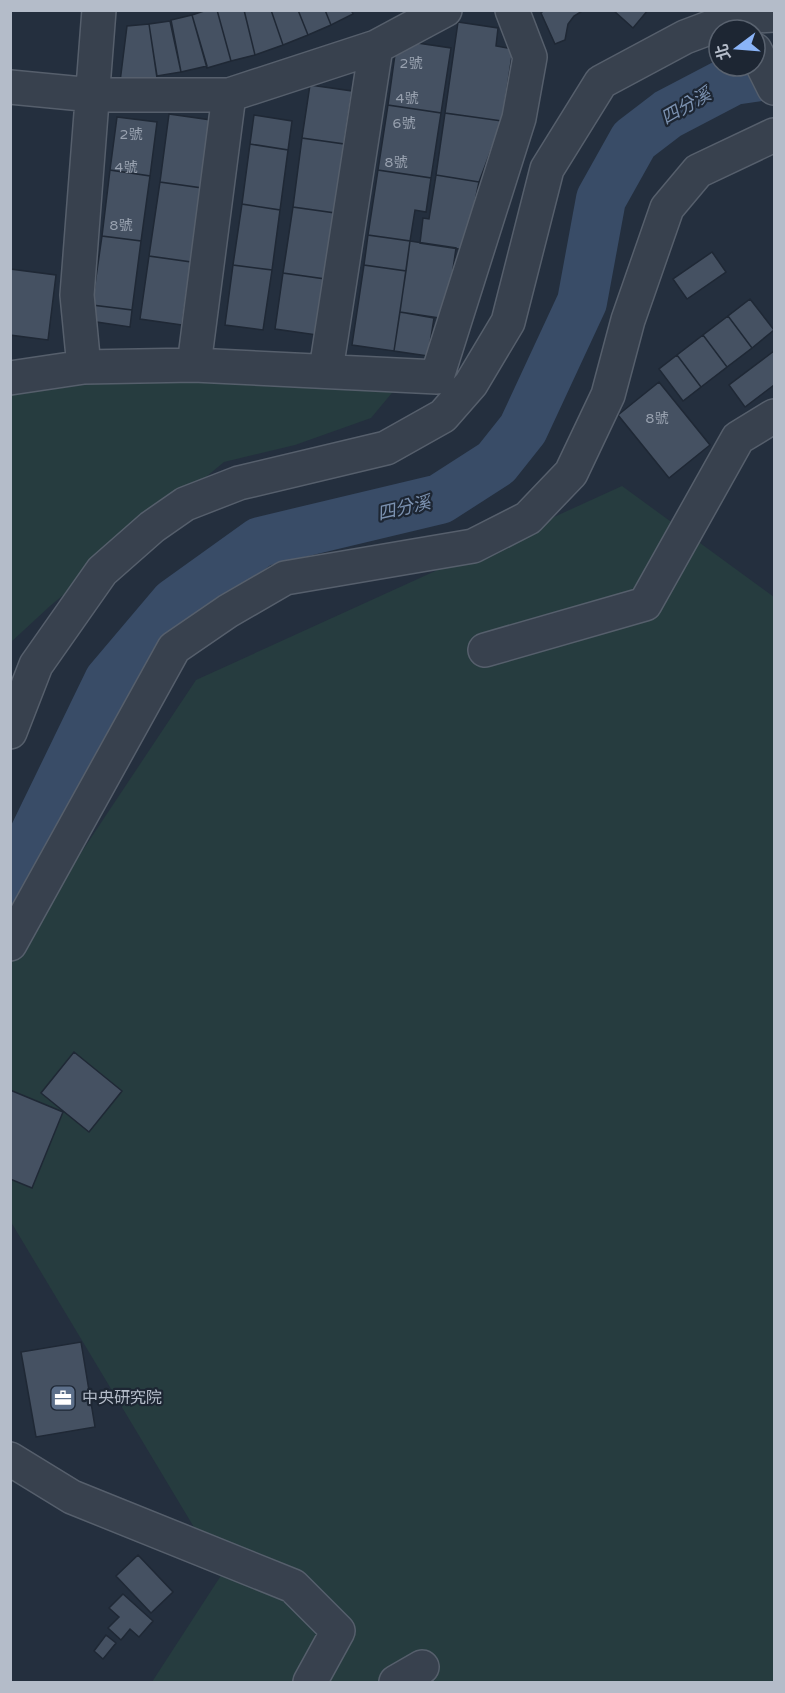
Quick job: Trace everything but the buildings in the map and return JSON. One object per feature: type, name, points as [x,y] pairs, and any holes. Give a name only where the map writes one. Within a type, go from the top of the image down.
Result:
[{"type":"street","points":[[84,367],[77,296],[99,10]]},
{"type":"street","points":[[10,87],[93,95],[229,95],[376,47],[445,10]]},
{"type":"street","points":[[10,378],[84,367],[194,365],[437,377],[519,118],[530,57],[512,10]]},
{"type":"street","points":[[759,18],[774,15]]},
{"type":"street","points":[[10,732],[36,665],[102,571],[152,527],[185,504],[239,483],[386,448],[443,416],[471,384],[508,322],[547,169],[601,82],[685,37],[707,31]]},
{"type":"street","points":[[326,370],[376,47]]},
{"type":"street","points":[[767,74],[774,88]]},
{"type":"street","points":[[194,365],[229,95]]},
{"type":"street","points":[[10,944],[174,648],[228,611],[285,578],[474,546],[528,518],[571,473],[608,395],[628,320],[667,208],[698,171],[774,135]]},
{"type":"street","points":[[485,650],[645,604],[738,438],[774,416]]},
{"type":"street","points":[[10,1460],[72,1497],[293,1586],[338,1631],[310,1683]]},
{"type":"green space","points":[[172,373],[396,388],[371,418],[295,445],[224,462],[50,606],[11,642],[11,395]]},
{"type":"green space","points":[[622,486],[774,597],[774,1682],[152,1682],[222,1574],[11,1222],[11,958],[196,680]]},
{"type":"waterway","name":"四分溪","points":[[10,885],[109,681],[175,603],[260,542],[440,499],[496,463],[523,429],[582,302],[601,199],[634,140],[668,114],[733,80],[774,74]]},
{"type":"place","name":"中央研究院","points":[[63,1398]]}]
